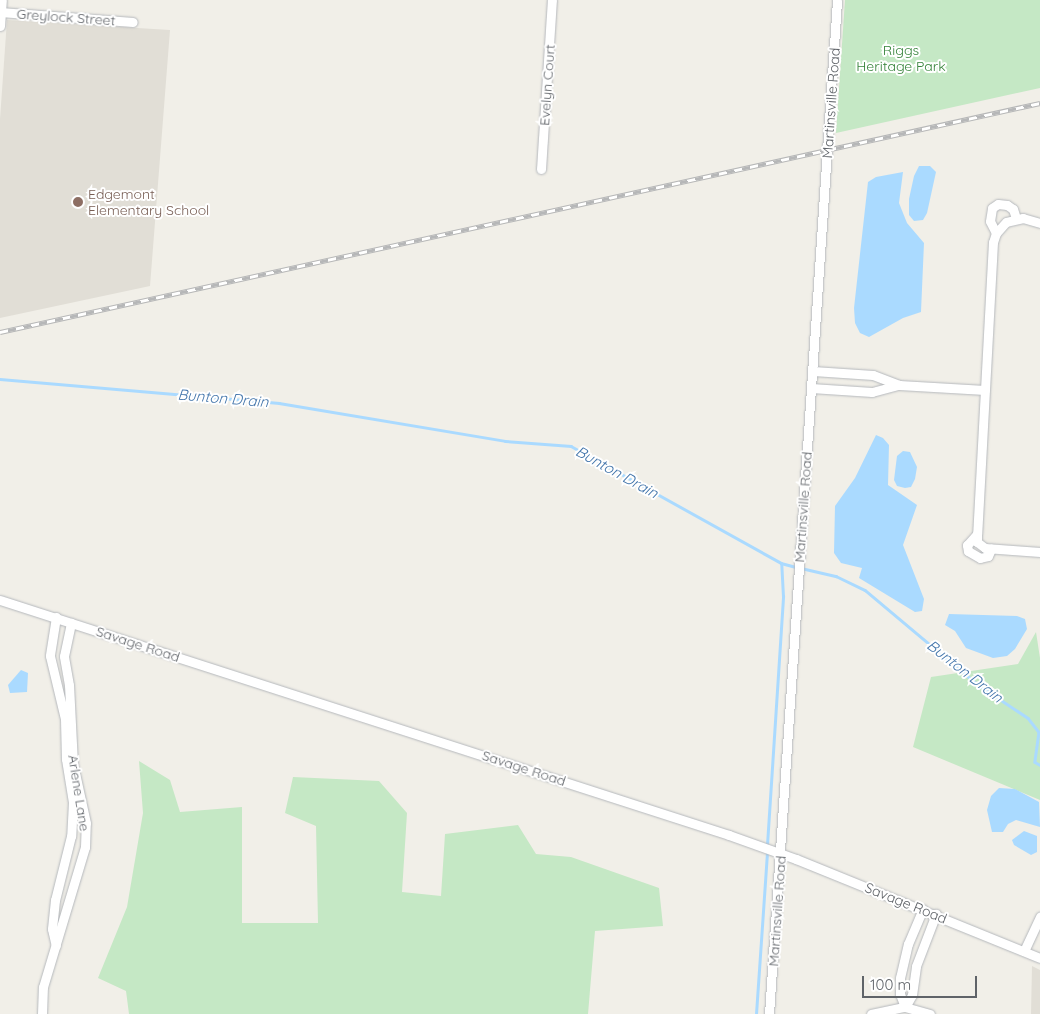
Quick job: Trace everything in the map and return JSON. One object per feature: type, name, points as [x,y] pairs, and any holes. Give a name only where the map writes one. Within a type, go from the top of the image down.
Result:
[{"type":"street","points":[[0,26],[2,0]]},
{"type":"street","name":"Evelyn Court","points":[[541,169],[552,0]]},
{"type":"street","name":"Martinsville Road","points":[[769,1014],[837,0]]},
{"type":"street","name":"Greylock Street","points":[[0,12],[132,22]]},
{"type":"street","points":[[1016,218],[1013,209],[1007,205],[998,204],[992,208],[990,221],[996,233],[977,534],[967,545],[968,551],[980,558],[988,556],[991,549],[1040,552]]},
{"type":"street","points":[[996,233],[1006,222],[1016,218],[1040,223]]},
{"type":"street","points":[[812,371],[873,374],[899,385]]},
{"type":"street","points":[[811,388],[872,392],[899,385],[985,390]]},
{"type":"street","name":"Savage Road","points":[[0,600],[781,853],[936,914],[1040,958]]},
{"type":"street","name":"Arlene Lane","points":[[56,617],[50,656],[65,719],[73,802],[72,836],[54,910],[52,929],[56,946]]},
{"type":"street","name":"Arlene Lane","points":[[42,1014],[43,987],[85,847],[86,823],[68,745],[69,685],[64,656],[71,623]]},
{"type":"street","points":[[64,867],[79,871]]},
{"type":"street","points":[[905,1008],[900,994],[902,968],[908,944],[923,909]]},
{"type":"street","points":[[905,1008],[912,995],[916,966],[936,914]]},
{"type":"street","points":[[1024,952],[1040,917]]},
{"type":"street","points":[[871,1014],[905,1008],[930,1014]]},
{"type":"shaded area","name":"Edgemont Elementary School","points":[[7,20],[170,30],[150,286],[0,318],[0,119]]},
{"type":"shaded area","points":[[1032,966],[1040,970],[1040,1014],[1031,1014]]},
{"type":"green space","name":"Riggs Heritage Park","points":[[845,0],[1040,0],[1040,88],[836,133]]},
{"type":"green space","points":[[1036,632],[1040,658],[1040,800],[913,747],[931,677],[1018,664]]},
{"type":"green space","points":[[139,761],[170,780],[180,812],[242,807],[242,923],[318,923],[316,826],[285,813],[293,777],[379,781],[407,813],[402,892],[441,896],[445,834],[518,825],[536,854],[571,857],[659,888],[663,926],[595,931],[588,1014],[129,1014],[126,991],[98,978],[127,907],[143,813]]},
{"type":"water","points":[[919,166],[930,166],[936,172],[927,213],[923,220],[914,221],[909,215],[909,199],[914,176]]},
{"type":"water","points":[[903,172],[899,203],[907,223],[924,243],[921,312],[903,318],[869,337],[860,333],[855,323],[854,308],[868,182],[876,177]]},
{"type":"water","points":[[876,435],[883,438],[889,445],[888,485],[917,505],[903,545],[924,599],[922,611],[915,612],[859,578],[862,568],[841,563],[834,553],[835,506],[855,478]]},
{"type":"water","points":[[903,451],[910,452],[917,467],[915,479],[911,487],[905,488],[897,486],[894,480],[897,456]]},
{"type":"water","points":[[949,614],[1017,616],[1025,619],[1027,629],[1015,649],[1007,656],[993,658],[966,648],[955,631],[945,625]]},
{"type":"water","points":[[21,670],[28,673],[27,692],[10,693],[8,685]]},
{"type":"water","points":[[999,788],[1015,789],[1039,802],[1040,827],[1016,820],[1008,824],[1003,832],[992,832],[987,810],[991,796]]},
{"type":"water","points":[[1024,831],[1037,836],[1037,852],[1031,855],[1014,845],[1012,840]]},
{"type":"waterway","name":"Bunton Drain","points":[[0,379],[279,403],[505,441],[571,446],[781,563],[796,567]]},
{"type":"waterway","points":[[767,845],[783,597],[781,564]]},
{"type":"waterway","name":"Bunton Drain","points":[[801,568],[836,576],[865,590],[977,684],[1028,718],[1039,732],[1035,762],[1040,765]]},
{"type":"waterway","points":[[756,1014],[767,851]]},
{"type":"railway","points":[[0,332],[1040,103]]},
{"type":"place","name":"Edgemont Elementary School","points":[[78,202]]}]
